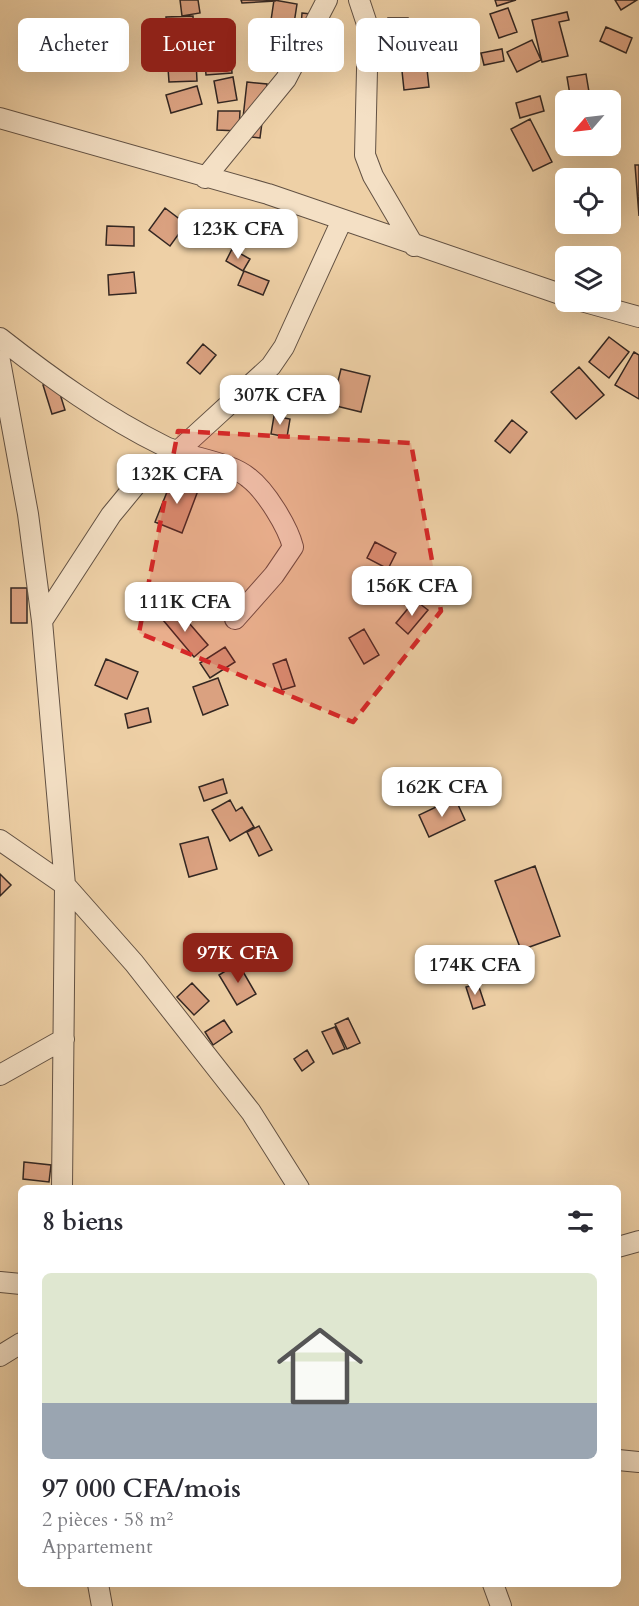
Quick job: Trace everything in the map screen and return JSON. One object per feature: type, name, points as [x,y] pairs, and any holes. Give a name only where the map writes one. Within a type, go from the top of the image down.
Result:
[{"type":"street","points":[[206,178],[286,80],[327,0]]},
{"type":"street","points":[[359,0],[368,27],[364,154],[373,176],[414,246]]},
{"type":"street","points":[[0,118],[268,194],[414,246],[555,292]]},
{"type":"street","points":[[42,621],[111,514],[139,481],[178,451],[271,366],[284,346],[342,220]]},
{"type":"street","points":[[621,312],[639,317]]},
{"type":"street","points":[[0,338],[54,380],[145,436],[178,451],[249,477],[289,532],[292,547],[274,575],[235,619]]},
{"type":"street","points":[[0,361],[28,514],[42,621],[65,885],[62,1185]]},
{"type":"street","points":[[0,840],[65,885],[134,963],[251,1112],[296,1185]]},
{"type":"street","points":[[0,1075],[64,1039]]},
{"type":"street","points":[[621,1246],[639,1241]]},
{"type":"street","points":[[0,1282],[18,1284]]},
{"type":"street","points":[[0,1356],[18,1345]]},
{"type":"street","points":[[621,1460],[639,1461]]},
{"type":"street","points":[[99,1587],[102,1606]]},
{"type":"street","points":[[495,1587],[501,1606]]},
{"type":"highlighted area","points":[[178,431],[411,443],[441,611],[353,722],[139,633]]},
{"type":"building","points":[[180,0],[198,0],[200,13],[182,16]]},
{"type":"building","points":[[241,0],[275,0],[275,1],[242,3]]},
{"type":"building","points":[[274,0],[297,4],[295,18],[271,18]]},
{"type":"building","points":[[495,0],[516,0],[497,6]]},
{"type":"building","points":[[615,0],[637,0],[621,10]]},
{"type":"building","points":[[508,8],[517,32],[499,38],[490,14]]},
{"type":"building","points":[[567,12],[569,20],[559,22],[568,56],[542,62],[532,20]]},
{"type":"building","points":[[302,13],[319,15],[319,18],[302,18]]},
{"type":"building","points":[[193,16],[193,18],[166,18]]},
{"type":"building","points":[[606,27],[632,38],[626,53],[600,41]]},
{"type":"building","points":[[532,40],[541,60],[517,72],[507,52]]},
{"type":"building","points":[[502,49],[504,61],[484,65],[481,53]]},
{"type":"building","points":[[168,72],[197,72],[197,81],[169,82]]},
{"type":"building","points":[[206,72],[232,72],[232,73],[206,75]]},
{"type":"building","points":[[402,72],[427,72],[429,87],[404,90]]},
{"type":"building","points":[[586,74],[589,90],[569,90],[567,77]]},
{"type":"building","points":[[233,77],[237,100],[218,103],[214,81]]},
{"type":"building","points":[[247,82],[267,84],[260,138],[241,136]]},
{"type":"building","points":[[197,86],[202,104],[171,113],[166,95]]},
{"type":"building","points":[[540,96],[544,111],[520,118],[516,103]]},
{"type":"building","points":[[218,111],[240,111],[239,131],[217,130]]},
{"type":"building","points":[[530,119],[552,162],[533,171],[511,129]]},
{"type":"building","points":[[635,165],[639,165],[639,216]]},
{"type":"building","points":[[165,208],[186,224],[170,246],[149,230]]},
{"type":"building","points":[[238,212],[259,229],[248,241],[228,224]]},
{"type":"building","points":[[107,226],[134,227],[134,246],[106,245]]},
{"type":"building","points":[[232,249],[250,259],[243,271],[226,261]]},
{"type":"building","points":[[244,271],[269,281],[263,295],[238,285]]},
{"type":"building","points":[[134,272],[136,293],[109,295],[108,275]]},
{"type":"building","points":[[609,337],[629,352],[609,378],[589,362]]},
{"type":"building","points":[[203,344],[216,355],[200,374],[187,363]]},
{"type":"building","points":[[634,352],[639,355],[639,399],[615,385]]},
{"type":"building","points":[[579,367],[604,395],[576,419],[551,392]]},
{"type":"building","points":[[341,369],[370,376],[361,412],[332,405]]},
{"type":"building","points":[[56,381],[65,410],[52,414],[43,385]]},
{"type":"building","points":[[274,416],[290,419],[287,437],[271,434]]},
{"type":"building","points":[[512,420],[527,432],[510,453],[495,441]]},
{"type":"building","points":[[173,477],[199,488],[182,533],[155,522]]},
{"type":"building","points":[[375,542],[396,553],[388,569],[367,558]]},
{"type":"building","points":[[11,588],[27,588],[27,623],[11,623]]},
{"type":"building","points":[[415,600],[428,610],[408,634],[396,623]]},
{"type":"building","points":[[176,608],[208,645],[194,657],[163,620]]},
{"type":"building","points":[[364,629],[379,655],[364,664],[349,638]]},
{"type":"building","points":[[225,647],[235,662],[210,678],[200,663]]},
{"type":"building","points":[[106,659],[138,672],[127,699],[95,685]]},
{"type":"building","points":[[286,659],[295,686],[282,690],[273,664]]},
{"type":"building","points":[[218,678],[228,705],[203,715],[193,687]]},
{"type":"building","points":[[148,708],[151,722],[128,728],[125,714]]},
{"type":"building","points":[[223,779],[227,793],[204,801],[199,787]]},
{"type":"building","points":[[455,798],[465,820],[429,837],[419,815]]},
{"type":"building","points":[[230,800],[236,811],[242,807],[254,827],[230,841],[212,810]]},
{"type":"building","points":[[259,826],[272,850],[259,856],[247,832]]},
{"type":"building","points":[[208,837],[217,869],[189,877],[180,844]]},
{"type":"building","points":[[535,866],[560,936],[521,950],[495,881]]},
{"type":"building","points":[[0,874],[11,885],[0,896]]},
{"type":"building","points":[[238,963],[256,994],[237,1005],[219,975]]},
{"type":"building","points":[[192,983],[209,1001],[194,1015],[177,997]]},
{"type":"building","points":[[478,984],[485,1005],[473,1009],[466,987]]},
{"type":"building","points":[[348,1018],[360,1043],[347,1049],[335,1024]]},
{"type":"building","points":[[224,1020],[232,1032],[213,1045],[205,1032]]},
{"type":"building","points":[[335,1027],[345,1049],[333,1054],[322,1032]]},
{"type":"building","points":[[307,1050],[314,1062],[302,1071],[294,1059]]},
{"type":"building","points":[[24,1162],[51,1165],[49,1182],[23,1179]]}]
